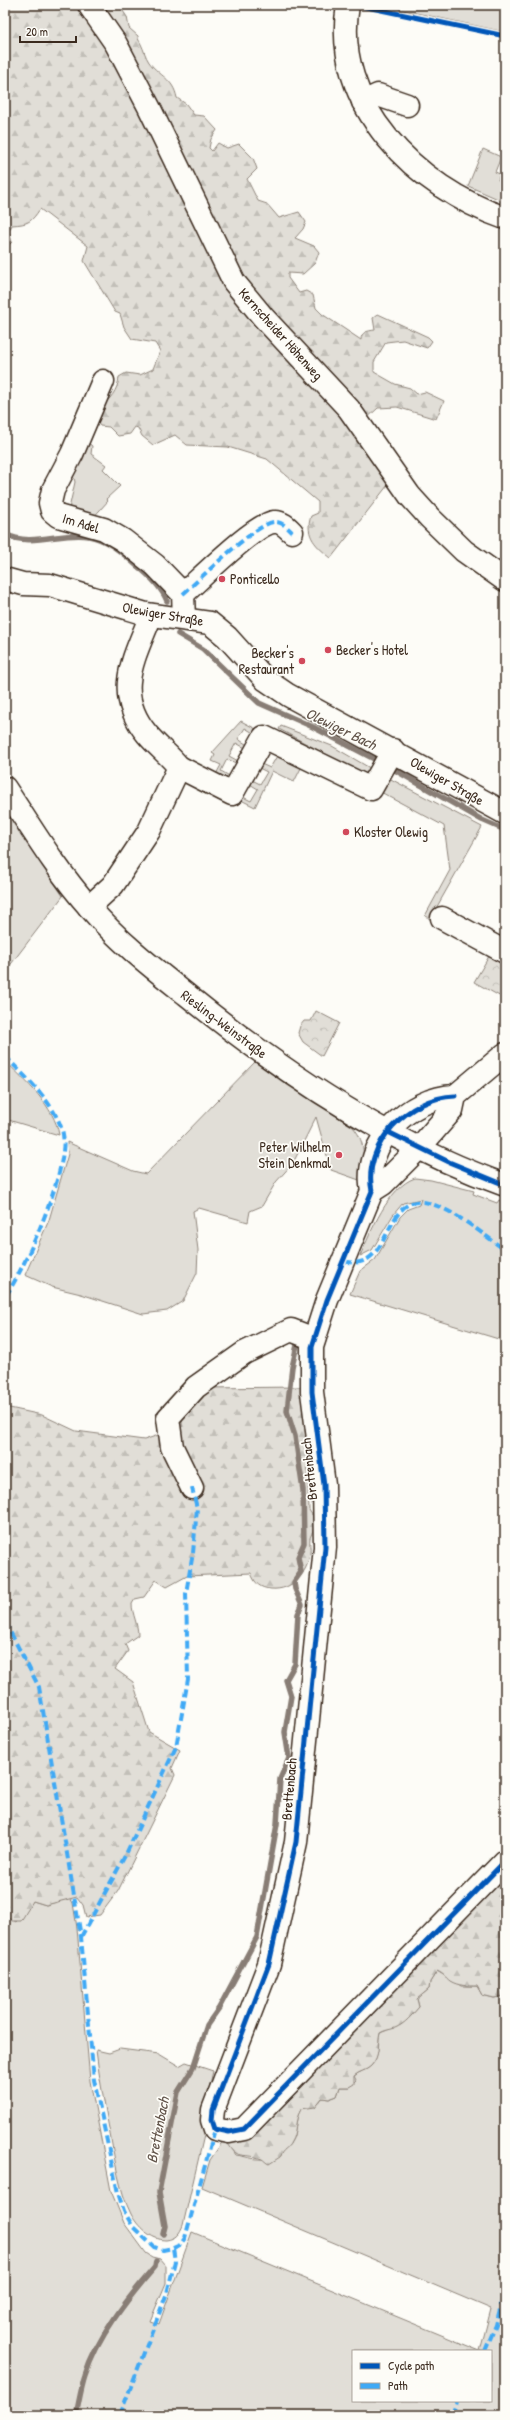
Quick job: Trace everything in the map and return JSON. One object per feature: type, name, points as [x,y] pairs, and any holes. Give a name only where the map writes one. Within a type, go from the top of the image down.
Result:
[{"type":"street","name":"Kernscheider Höhenweg","points":[[89,5],[116,44],[149,107],[234,282],[263,317],[349,409],[410,496],[430,518],[464,551],[505,580]]},
{"type":"street","points":[[348,5],[345,28],[346,54],[352,77],[363,102],[389,140],[426,177],[456,198],[505,218]]},
{"type":"street","points":[[363,102],[378,95],[407,105]]},
{"type":"street","name":"Im Adel","points":[[103,381],[72,454],[53,490],[50,503],[52,511],[58,516],[104,529],[123,540],[155,565],[183,594]]},
{"type":"street","points":[[184,619],[183,594],[259,527],[276,521],[286,525],[292,532]]},
{"type":"street","name":"Olewiger Straße","points":[[5,579],[23,584],[50,585],[151,615],[198,620],[215,626],[256,671],[288,695],[388,760],[505,813]]},
{"type":"street","points":[[151,615],[128,675],[129,697],[145,732],[179,767],[232,794],[264,737],[371,789],[388,760]]},
{"type":"street","points":[[89,907],[113,885],[148,831],[179,767]]},
{"type":"street","name":"Riesling-Weinstraße","points":[[5,788],[58,869],[89,907],[104,923],[158,972],[242,1038],[312,1087],[388,1132],[419,1148],[505,1185]]},
{"type":"street","points":[[442,918],[505,952]]},
{"type":"street","points":[[372,1191],[383,1184],[419,1148],[452,1110],[455,1096],[505,1054]]},
{"type":"street","name":"Brettenbach","points":[[455,1096],[441,1096],[419,1106],[388,1132],[376,1147],[370,1179],[372,1191],[312,1347],[312,1392],[324,1485],[325,1547],[296,1842],[269,1964],[212,2110],[212,2120],[215,2129],[229,2132],[244,2129],[505,1861]]},
{"type":"street","points":[[192,1488],[172,1447],[168,1418],[196,1387],[244,1353],[291,1330],[314,1339]]},
{"type":"green space","points":[[5,5],[119,5],[127,17],[129,28],[138,36],[146,58],[169,82],[175,91],[177,98],[186,104],[194,115],[204,116],[217,130],[211,139],[209,148],[212,151],[218,143],[227,148],[239,144],[253,158],[257,169],[247,179],[258,201],[267,204],[279,218],[299,212],[306,222],[303,229],[295,238],[314,246],[319,252],[315,263],[303,274],[288,273],[288,278],[299,293],[306,291],[313,295],[316,308],[322,314],[361,340],[362,335],[365,332],[375,330],[373,318],[378,314],[428,337],[432,341],[427,348],[403,340],[386,342],[374,362],[374,372],[395,384],[410,388],[417,394],[425,392],[444,401],[436,419],[397,407],[378,408],[364,421],[391,481],[331,558],[321,550],[313,540],[309,529],[311,516],[318,513],[318,502],[267,459],[228,447],[187,445],[175,435],[153,445],[142,436],[138,428],[135,427],[130,434],[118,436],[109,427],[100,426],[97,422],[99,408],[107,402],[113,394],[119,377],[126,373],[140,375],[153,369],[160,351],[155,343],[132,339],[124,327],[120,314],[115,312],[84,261],[88,246],[40,209],[29,222],[12,225],[9,231],[12,242],[5,249]]},
{"type":"green space","points":[[379,5],[505,5],[505,32]]},
{"type":"green space","points":[[483,149],[501,157],[495,172],[500,174],[498,180],[502,182],[501,185],[505,187],[505,202],[468,186]]},
{"type":"green space","points":[[87,442],[92,446],[91,454],[106,465],[103,469],[120,486],[106,499],[108,501],[91,520],[69,509],[75,482],[74,478],[67,473]]},
{"type":"green space","points":[[241,721],[258,730],[255,734],[245,728],[238,739],[249,746],[247,749],[236,743],[229,756],[240,762],[238,764],[227,759],[221,771],[231,777],[228,782],[215,776],[221,765],[212,761],[215,755],[212,753]]},
{"type":"green space","points":[[281,726],[332,746],[375,771],[371,779],[279,729]]},
{"type":"green space","points":[[277,756],[304,762],[294,782],[272,771],[255,807],[239,799],[241,796],[251,801],[258,789],[248,783],[250,779],[260,784],[267,772],[257,767],[259,763],[270,768]]},
{"type":"green space","points":[[385,776],[482,827],[430,919],[425,916],[450,870],[444,826],[377,790]]},
{"type":"green space","points":[[5,809],[63,896],[5,972]]},
{"type":"green space","points":[[492,951],[505,958],[505,999],[474,982]]},
{"type":"green space","points":[[316,1011],[339,1023],[322,1056],[303,1042],[298,1033],[300,1026],[304,1021],[311,1021]]},
{"type":"green space","points":[[5,1061],[30,1085],[45,1104],[52,1114],[59,1135],[5,1119]]},
{"type":"green space","points":[[255,1062],[353,1127],[363,1146],[364,1160],[362,1181],[331,1170],[316,1117],[293,1163],[276,1182],[262,1206],[250,1211],[248,1222],[199,1208],[193,1211],[198,1250],[197,1273],[183,1301],[167,1311],[143,1314],[81,1294],[52,1287],[25,1275],[49,1220],[68,1154],[67,1142],[133,1171],[146,1174]]},
{"type":"green space","points":[[415,1178],[431,1180],[474,1191],[473,1194],[497,1203],[499,1200],[505,1202],[505,1341],[350,1294],[360,1271],[375,1260],[400,1217],[408,1209],[419,1205],[421,1199],[403,1203],[393,1215],[372,1250],[360,1256],[375,1223],[389,1200],[405,1183]]},
{"type":"green space","points":[[301,1387],[307,1449],[309,1510],[316,1521],[310,1538],[309,1560],[303,1573],[298,1579],[286,1587],[279,1589],[264,1588],[256,1583],[251,1573],[187,1576],[167,1587],[156,1580],[144,1597],[135,1599],[132,1604],[132,1608],[138,1635],[125,1644],[128,1651],[115,1669],[133,1682],[149,1732],[180,1750],[172,1768],[175,1775],[118,1891],[100,1915],[86,1917],[83,1905],[77,1897],[46,1905],[33,1901],[21,1921],[12,1921],[5,1915],[5,1407],[42,1415],[76,1431],[144,1440],[182,1427],[182,1419],[205,1388]]},
{"type":"green space","points":[[505,1870],[505,1996],[494,1998],[482,1995],[477,1986],[456,1984],[437,1971],[430,1982],[429,1989],[417,1999],[419,2007],[411,2016],[399,2026],[380,2033],[378,2050],[374,2062],[369,2068],[354,2076],[354,2084],[349,2087],[340,2087],[337,2096],[329,2099],[322,2098],[315,2107],[301,2109],[297,2118],[293,2138],[280,2157],[269,2164],[262,2159],[240,2155],[233,2151],[225,2138]]},
{"type":"green space","points":[[70,1898],[73,1903],[77,1928],[90,2081],[111,2191],[124,2223],[146,2253],[152,2257],[160,2259],[166,2266],[166,2283],[150,2321],[159,2324],[192,2232],[478,2350],[352,2350],[352,2402],[492,2402],[492,2350],[480,2350],[491,2309],[202,2187],[210,2160],[225,2138],[236,2155],[253,2158],[268,2158],[286,2148],[290,2144],[294,2135],[297,2119],[301,2109],[316,2105],[322,2098],[329,2099],[337,2096],[340,2087],[349,2087],[356,2080],[354,2076],[371,2066],[376,2058],[380,2033],[402,2024],[419,2007],[417,1999],[429,1989],[430,1982],[437,1971],[461,1986],[477,1986],[482,1995],[494,1998],[505,1996],[505,2415],[5,2415],[5,1915],[16,1922],[33,1901],[46,1905]]},
{"type":"green space","points":[[120,2049],[159,2054],[179,2066],[186,2062],[213,2071],[204,2111],[205,2131],[183,2225],[177,2235],[166,2240],[155,2238],[141,2228],[131,2214],[120,2185],[102,2092],[96,2050],[109,2053]]},
{"type":"waterway","name":"Olewiger Bach","points":[[5,534],[25,540],[79,535],[102,540],[120,551],[150,577],[161,590],[167,601]]},
{"type":"waterway","name":"Olewiger Bach","points":[[178,634],[203,649],[259,703],[313,727],[380,762]]},
{"type":"waterway","name":"Olewiger Bach","points":[[388,766],[482,820],[505,830]]},
{"type":"waterway","name":"Brettenbach","points":[[163,2234],[165,2226],[159,2192],[178,2092],[193,2068],[207,2025],[219,2008],[257,1937],[277,1824],[280,1779],[289,1758],[285,1732],[291,1696],[286,1680],[295,1664],[298,1614],[302,1605],[295,1589],[294,1582],[301,1572],[298,1557],[304,1543],[303,1490],[295,1436],[287,1411],[292,1367],[297,1345]]},
{"type":"waterway","name":"Brettenbach","points":[[76,2415],[85,2376],[97,2347],[114,2318],[155,2267],[156,2261]]},
{"type":"marked path","points":[[183,594],[214,565],[254,532],[266,525],[279,522],[292,532]]},
{"type":"marked path","points":[[5,1056],[38,1090],[52,1109],[62,1130],[64,1145],[61,1166],[45,1215],[24,1263],[5,1297]]},
{"type":"marked path","points":[[344,1261],[359,1262],[371,1257],[379,1247],[401,1211],[411,1203],[424,1202],[444,1209],[455,1215],[505,1250]]},
{"type":"marked path","points":[[81,1937],[126,1854],[176,1747],[188,1679],[186,1593],[193,1553],[197,1508],[192,1488]]},
{"type":"marked path","points":[[5,1622],[39,1687],[81,1937],[94,2080],[118,2193],[124,2211],[133,2227],[154,2247],[163,2250],[173,2248],[180,2245],[185,2238],[215,2129]]},
{"type":"marked path","points":[[120,2415],[167,2293],[175,2261],[173,2248]]},
{"type":"marked path","points":[[485,2350],[496,2325],[505,2289]]},
{"type":"marked path","points":[[452,2415],[457,2402]]},
{"type":"cycle path","points":[[357,5],[505,36]]},
{"type":"cycle path","points":[[455,1096],[438,1098],[421,1105],[406,1114],[392,1126],[382,1141],[374,1156],[371,1173],[372,1191],[327,1300],[312,1347],[312,1392],[324,1485],[325,1547],[296,1842],[269,1964],[213,2110],[212,2120],[215,2129],[229,2132],[244,2129],[505,1861]]},
{"type":"cycle path","points":[[388,1132],[449,1162],[505,1185]]},
{"type":"place","name":"Ponticello","points":[[222,579]]},
{"type":"place","name":"Becker's Hotel","points":[[328,650]]},
{"type":"place","name":"Becker's Restaurant","points":[[302,661]]},
{"type":"place","name":"Kloster Olewig","points":[[346,832]]},
{"type":"place","name":"Peter Wilhelm Stein Denkmal","points":[[339,1155]]}]
